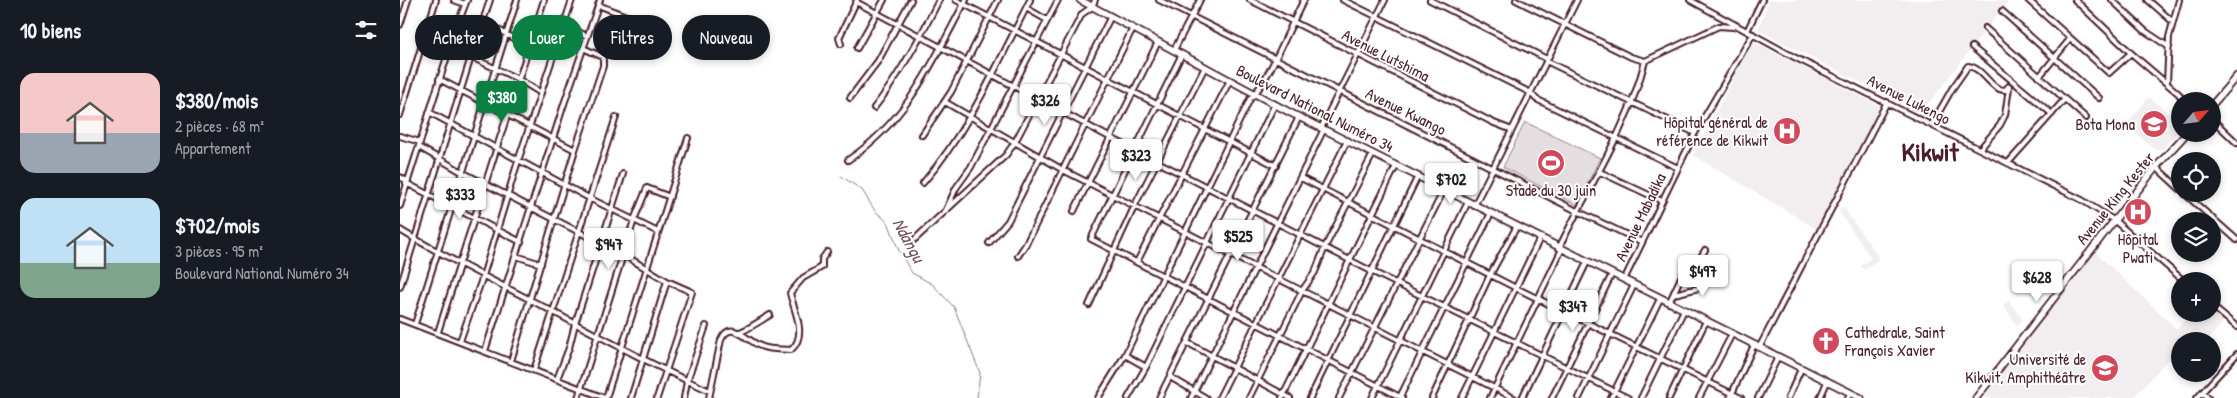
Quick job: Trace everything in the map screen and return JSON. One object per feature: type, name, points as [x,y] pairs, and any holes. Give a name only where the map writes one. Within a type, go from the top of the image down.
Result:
[{"type":"main road","name":"Boulevard National Numéro 34","points":[[1080,0],[1323,129],[1827,382],[1849,396],[1862,398]]},
{"type":"main road","points":[[2221,95],[2237,76]]},
{"type":"main road","name":"Avenue King Kester","points":[[1976,398],[2156,167],[2178,142]]},
{"type":"street","points":[[400,26],[408,0]]},
{"type":"street","points":[[400,115],[436,0]]},
{"type":"street","points":[[400,206],[466,2],[454,0]]},
{"type":"street","points":[[485,15],[490,0]]},
{"type":"street","points":[[415,324],[517,0]]},
{"type":"street","points":[[539,15],[544,0]]},
{"type":"street","points":[[567,15],[572,0]]},
{"type":"street","points":[[511,362],[604,60],[600,55],[583,48],[600,0]]},
{"type":"street","points":[[856,48],[884,0]]},
{"type":"street","points":[[850,98],[878,61],[911,0]]},
{"type":"street","points":[[874,108],[894,83],[939,0]]},
{"type":"street","points":[[956,0],[965,2],[1015,31],[1276,166]]},
{"type":"street","points":[[922,135],[945,102],[998,0]]},
{"type":"street","points":[[923,183],[952,147],[992,75],[1030,0]]},
{"type":"street","points":[[946,211],[951,197],[971,168],[1058,0]]},
{"type":"street","points":[[914,240],[1006,155],[1015,142],[1082,14],[1092,6],[1094,0]]},
{"type":"street","name":"Avenue Kwango","points":[[1159,0],[1339,92],[1642,242]]},
{"type":"street","points":[[1174,50],[1200,0]]},
{"type":"street","name":"Avenue Lutshima","points":[[1250,0],[1494,123],[1512,130]]},
{"type":"street","points":[[1098,398],[1125,355],[1250,99],[1255,94],[1275,59],[1304,0]]},
{"type":"street","points":[[1343,0],[1530,93],[1536,99],[1616,136],[1678,168]]},
{"type":"street","points":[[1191,398],[1301,178],[1339,92],[1385,0]]},
{"type":"street","points":[[1430,0],[1696,133]]},
{"type":"street","points":[[1516,0],[1645,61]]},
{"type":"street","points":[[1372,398],[1443,252],[1493,168],[1577,0]]},
{"type":"street","name":"Avenue Lukengo","points":[[1690,0],[1747,31],[2082,200],[2115,221],[2174,272]]},
{"type":"street","points":[[1747,31],[1762,0]]},
{"type":"street","points":[[2028,0],[2109,73],[2131,53]]},
{"type":"street","points":[[2075,0],[2131,53],[2177,92]]},
{"type":"street","points":[[2112,0],[2151,36],[2169,47]]},
{"type":"street","points":[[2148,0],[2172,22]]},
{"type":"street","points":[[2167,83],[2172,22],[2179,0]]},
{"type":"street","points":[[841,44],[839,38],[856,1],[898,26],[1111,138],[1444,308],[1628,398]]},
{"type":"street","points":[[848,160],[873,142],[912,99],[942,49],[965,2]]},
{"type":"street","points":[[598,5],[624,15]]},
{"type":"street","points":[[1026,8],[1047,20]]},
{"type":"street","points":[[2002,11],[2099,98]]},
{"type":"street","points":[[989,243],[1008,221],[1111,16]]},
{"type":"street","points":[[1490,398],[1538,299],[1577,211],[1600,172],[1632,102],[1645,61],[1719,26],[1733,27],[1736,25]]},
{"type":"street","points":[[1018,256],[1026,244],[1133,28]]},
{"type":"street","points":[[1984,28],[2086,118]]},
{"type":"street","points":[[502,31],[512,36]]},
{"type":"street","points":[[583,34],[587,36]]},
{"type":"street","name":"Avenue Mabadika","points":[[1624,280],[1696,133],[1753,34]]},
{"type":"street","points":[[2038,77],[2070,39]]},
{"type":"street","points":[[1074,211],[1158,42]]},
{"type":"street","points":[[1972,47],[2052,114]]},
{"type":"street","points":[[1182,54],[1091,239],[1185,288],[1401,398],[1491,213]]},
{"type":"street","points":[[400,287],[470,60]]},
{"type":"street","points":[[478,60],[518,79],[541,93]]},
{"type":"street","points":[[438,332],[524,60]]},
{"type":"street","points":[[460,341],[483,276],[518,161],[552,60]]},
{"type":"street","points":[[485,351],[579,60]]},
{"type":"street","points":[[1932,124],[1968,66],[1975,68],[1999,89],[2005,90],[2009,86]]},
{"type":"street","points":[[1089,305],[1113,250],[1205,67]]},
{"type":"street","points":[[440,79],[575,150]]},
{"type":"street","points":[[1137,262],[1230,80]]},
{"type":"street","points":[[1980,149],[2000,125],[2005,115],[2011,80]]},
{"type":"street","points":[[400,95],[406,97]]},
{"type":"street","points":[[2008,163],[2064,100]]},
{"type":"street","points":[[945,102],[1063,170],[1514,398]]},
{"type":"street","points":[[1732,396],[1887,102]]},
{"type":"street","points":[[1128,398],[1146,367],[1275,104]]},
{"type":"street","points":[[429,112],[518,161],[658,232]]},
{"type":"street","points":[[1159,398],[1210,300],[1299,116]]},
{"type":"street","points":[[534,370],[616,117]]},
{"type":"street","points":[[2221,128],[2237,143]]},
{"type":"street","points":[[400,136],[419,145],[462,172],[624,255],[667,281],[692,292],[657,398]]},
{"type":"street","points":[[400,318],[606,398],[688,138]]},
{"type":"street","points":[[1219,398],[1347,141]]},
{"type":"street","points":[[1250,398],[1302,291],[1315,272],[1325,246],[1373,154]]},
{"type":"street","points":[[1283,396],[1396,166]]},
{"type":"street","points":[[2156,167],[2171,181]]},
{"type":"street","points":[[1600,172],[1662,201]]},
{"type":"street","points":[[557,379],[569,348],[622,174]]},
{"type":"street","points":[[1310,398],[1373,272],[1418,176]]},
{"type":"street","points":[[400,177],[428,194],[521,242]]},
{"type":"street","points":[[1301,178],[1443,252],[1661,358],[1732,396],[1741,398]]},
{"type":"street","points":[[578,398],[634,220],[647,188],[670,197]]},
{"type":"street","points":[[1339,398],[1444,190]]},
{"type":"street","points":[[2194,202],[2237,240]]},
{"type":"street","points":[[1432,398],[1490,275],[1517,226]]},
{"type":"street","points":[[400,230],[414,240],[665,372],[710,392]]},
{"type":"street","points":[[1462,398],[1540,238]]},
{"type":"street","points":[[1669,303],[1682,276],[1696,265],[1705,250]]},
{"type":"street","points":[[709,398],[724,334],[731,330],[739,332],[750,341],[764,348],[792,349],[797,343],[799,334],[795,308],[790,293],[803,278],[822,267],[822,259],[828,252]]},
{"type":"street","points":[[516,256],[541,264]]},
{"type":"street","points":[[1522,398],[1587,262]]},
{"type":"street","points":[[1674,294],[1703,287],[1713,271]]},
{"type":"street","points":[[1552,398],[1612,274]]},
{"type":"street","points":[[631,398],[644,361],[667,281]]},
{"type":"street","points":[[1579,398],[1634,285]]},
{"type":"street","points":[[1611,398],[1635,346],[1660,299]]},
{"type":"street","points":[[1641,398],[1684,310]]},
{"type":"street","points":[[2221,314],[2237,327]]},
{"type":"street","points":[[739,332],[770,315]]},
{"type":"street","points":[[1669,398],[1706,321]]},
{"type":"street","points":[[684,398],[686,381],[706,326]]},
{"type":"street","points":[[1699,398],[1732,334]]},
{"type":"street","points":[[1188,343],[1283,396],[1290,398]]},
{"type":"street","points":[[2196,398],[2237,354]]},
{"type":"street","points":[[1125,355],[1146,367]]},
{"type":"street","points":[[1758,398],[1778,358]]},
{"type":"street","points":[[1788,398],[1801,369]]},
{"type":"street","points":[[1170,377],[1206,398]]},
{"type":"street","points":[[1820,398],[1827,382]]},
{"type":"street","points":[[2202,392],[2208,398]]},
{"type":"shaded area","points":[[1769,0],[2009,0],[1921,113],[1758,30]]},
{"type":"shaded area","name":"Hôpital général de référence de Kikwit","points":[[1753,42],[1880,106],[1817,229],[1693,155]]},
{"type":"shaded area","name":"Bota Mona","points":[[2149,97],[2171,115],[2171,140],[2163,149],[2157,151],[2126,125]]},
{"type":"shaded area","name":"Stade du 30 juin","points":[[1525,122],[1600,158],[1577,205],[1503,167]]},
{"type":"shaded area","points":[[2138,206],[2148,215],[2143,222],[2132,213]]},
{"type":"shaded area","points":[[1843,207],[1877,255],[1878,260],[1864,270],[1861,266],[1871,258],[1838,210]]},
{"type":"shaded area","points":[[2095,252],[2177,329],[2183,322],[2221,322],[2221,317],[2225,320],[2215,332],[2171,332],[2171,356],[2133,398],[1983,398]]},
{"type":"shaded area","points":[[2009,301],[2023,320],[2017,325],[2003,305]]},
{"type":"waterway","name":"Ndangu","points":[[841,176],[862,190],[875,211],[888,222],[899,251],[912,273],[932,284],[954,307],[980,373],[977,398]]},
{"type":"place","name":"Bota Mona","points":[[2154,124]]},
{"type":"place","name":"Hôpital général de référence de Kikwit","points":[[1787,131]]},
{"type":"place","name":"Stade du 30 juin","points":[[1551,163]]},
{"type":"place","name":"Hôpital Pwati","points":[[2138,212]]},
{"type":"place","name":"Cathedrale, Saint François Xavier","points":[[1826,341]]},
{"type":"place","name":"Université de Kikwit, Amphithéâtre","points":[[2105,368]]},
{"type":"district","name":"Kikwit","points":[[1930,151]]}]
